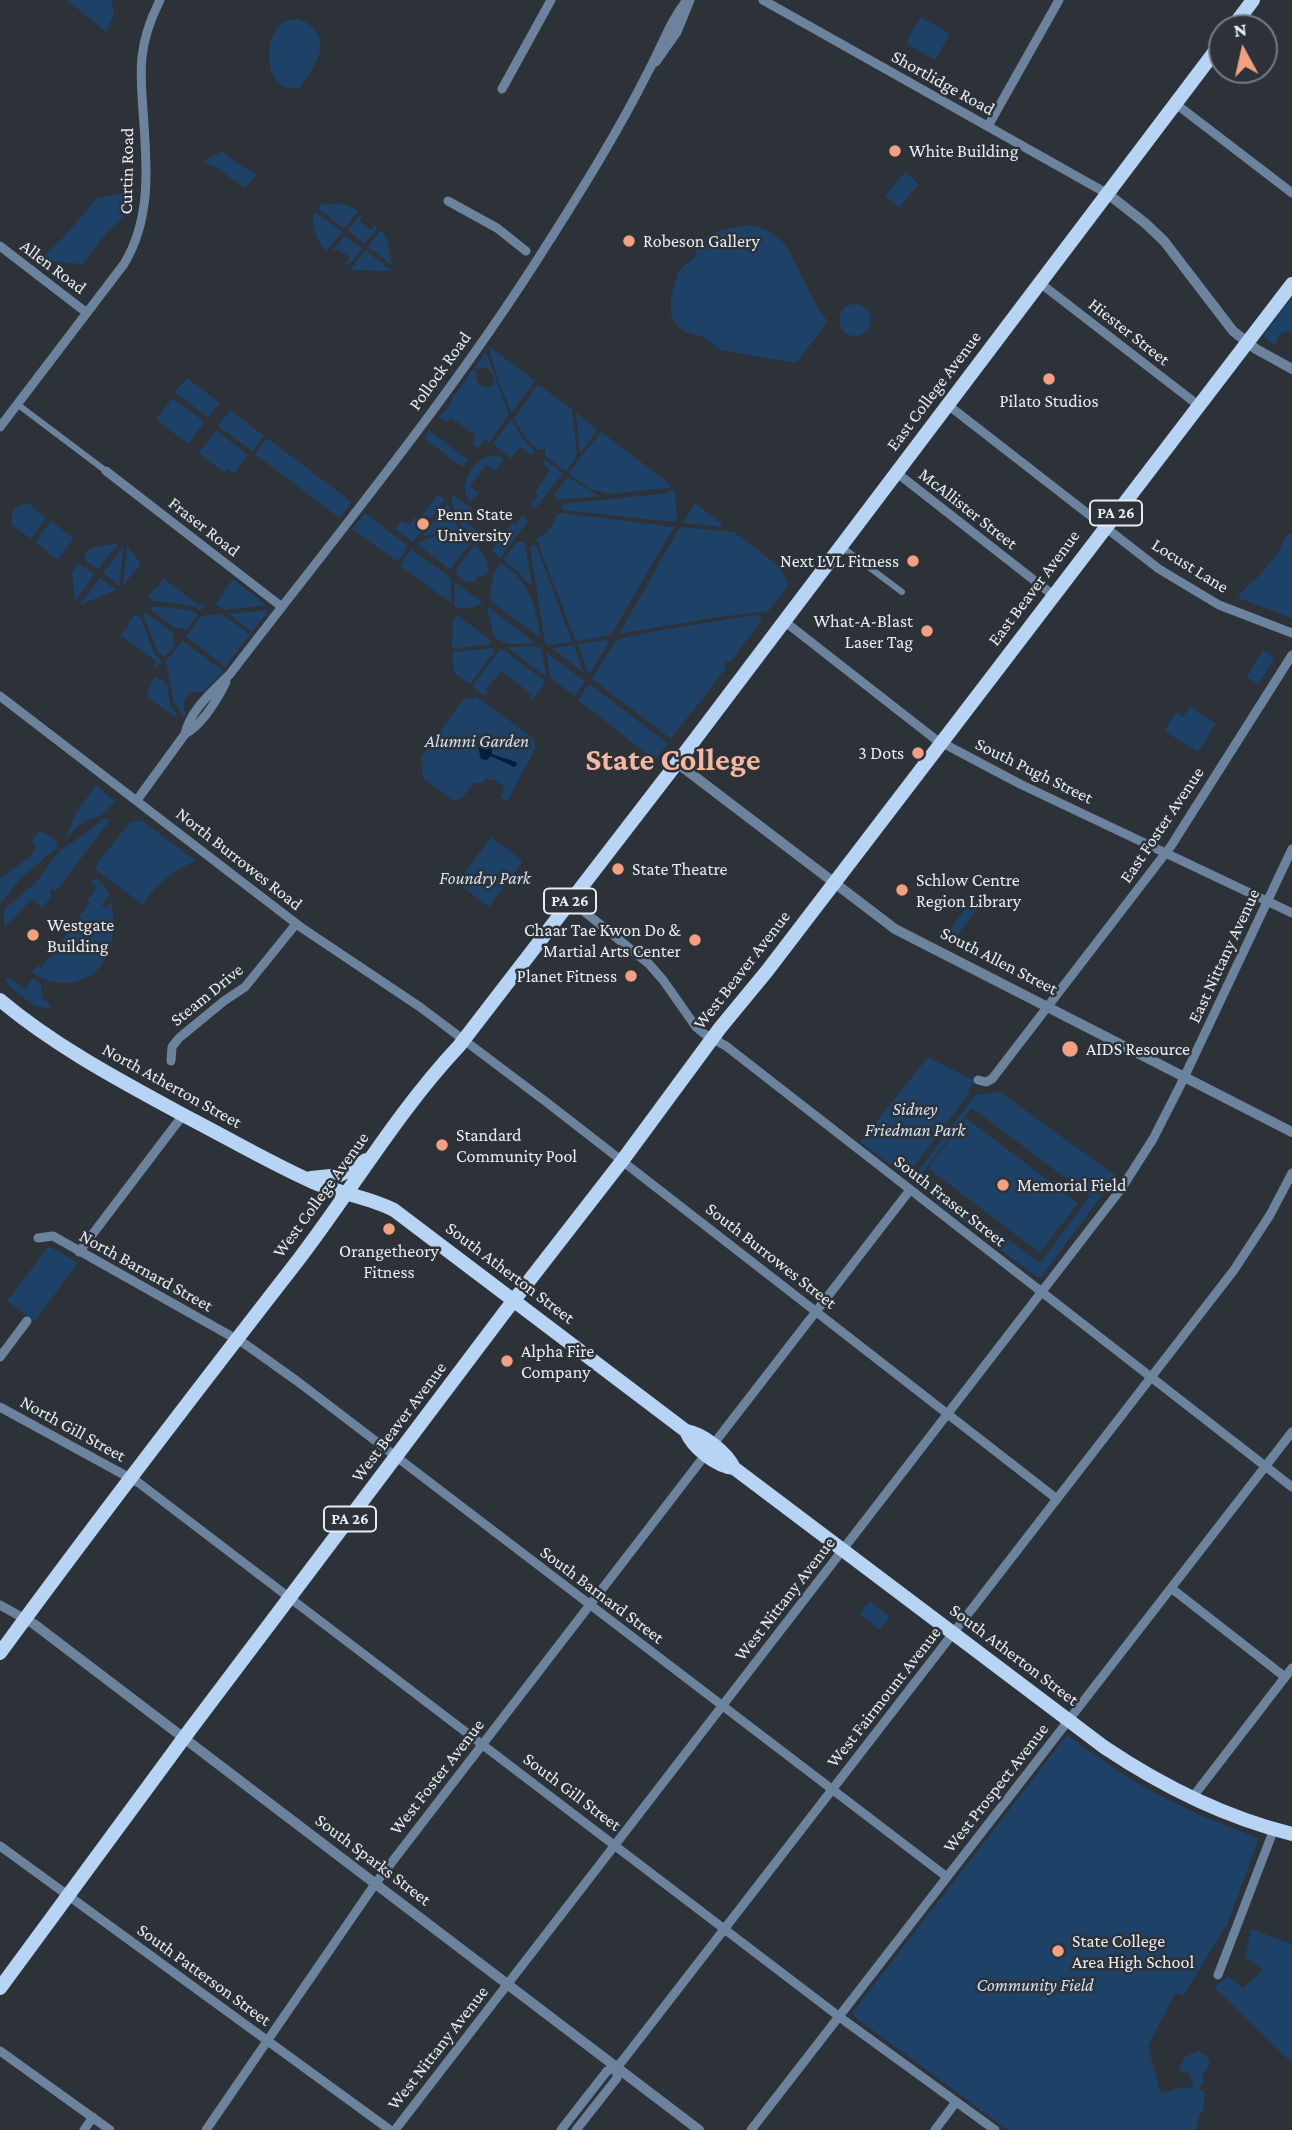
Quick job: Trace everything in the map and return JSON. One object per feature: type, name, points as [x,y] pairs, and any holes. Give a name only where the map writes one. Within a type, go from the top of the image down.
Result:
[{"type":"main road","name":"East College Avenue","points":[[677,763],[1208,60]]},
{"type":"main road","name":"East Beaver Avenue","points":[[833,882],[1292,284]]},
{"type":"main road","name":"West College Avenue","points":[[0,1653],[237,1339],[341,1192],[378,1150],[436,1071],[464,1040],[677,763]]},
{"type":"main road","name":"West Beaver Avenue","points":[[0,1988],[289,1598],[833,882]]},
{"type":"main road","name":"North Atherton Street","points":[[0,1000],[58,1044],[183,1115],[300,1176],[341,1192]]},
{"type":"main road","points":[[300,1176],[317,1178],[340,1175],[360,1165],[378,1150]]},
{"type":"main road","name":"South Atherton Street","points":[[341,1192],[394,1210],[686,1431],[698,1435],[709,1450],[727,1457],[734,1468],[1128,1763],[1231,1816],[1292,1834]]},
{"type":"street","name":"Curtin Road","points":[[0,427],[124,264],[141,229],[146,193],[142,56],[151,19],[160,0]]},
{"type":"street","points":[[502,89],[551,0]]},
{"type":"street","name":"Pollock Road","points":[[137,800],[185,734],[206,714],[230,674],[441,399],[538,260],[650,69],[677,32],[688,0]]},
{"type":"street","name":"Shortlidge Road","points":[[763,0],[1108,194]]},
{"type":"street","points":[[988,126],[1057,1]]},
{"type":"street","points":[[1175,104],[1292,193]]},
{"type":"street","points":[[1108,194],[1164,241],[1224,321],[1247,342],[1292,369]]},
{"type":"street","points":[[448,201],[497,228],[526,251]]},
{"type":"street","name":"Allen Road","points":[[0,246],[87,313]]},
{"type":"street","name":"Hiester Street","points":[[1040,284],[1198,405]]},
{"type":"street","points":[[18,404],[106,471]]},
{"type":"street","name":"Locust Lane","points":[[948,405],[1159,569],[1204,597],[1292,633]]},
{"type":"street","name":"Fraser Road","points":[[106,471],[282,607]]},
{"type":"street","name":"McAllister Street","points":[[897,473],[1053,595]]},
{"type":"street","points":[[841,546],[902,592]]},
{"type":"street","name":"South Pugh Street","points":[[784,621],[940,742],[1013,781],[1292,913]]},
{"type":"street","name":"East Foster Avenue","points":[[1049,1006],[1166,853],[1292,655]]},
{"type":"street","name":"North Burrowes Road","points":[[0,696],[296,924],[420,1007],[464,1040]]},
{"type":"street","name":"South Allen Street","points":[[677,763],[895,929],[1292,1132]]},
{"type":"street","name":"East Nittany Avenue","points":[[1184,1077],[1292,849]]},
{"type":"street","name":"South Fraser Street","points":[[570,900],[649,964],[694,1025],[704,1034],[746,1061],[1292,1487]]},
{"type":"street","name":"Steam Drive","points":[[171,1061],[175,1042],[245,987],[296,924]]},
{"type":"street","points":[[978,1080],[986,1082],[992,1079],[1049,1006]]},
{"type":"street","name":"South Burrowes Street","points":[[464,1040],[1057,1499]]},
{"type":"street","name":"West Nittany Avenue","points":[[392,2130],[508,1984],[1128,1179],[1153,1139],[1184,1077]]},
{"type":"street","points":[[79,1252],[183,1115]]},
{"type":"street","name":"West Fairmount Avenue","points":[[561,2130],[607,2071],[617,2067],[1234,1270],[1270,1215],[1292,1172]]},
{"type":"street","name":"West Foster Avenue","points":[[206,2130],[376,1884],[910,1190]]},
{"type":"street","name":"North Barnard Street","points":[[38,1238],[53,1236],[237,1339]]},
{"type":"street","points":[[0,1357],[27,1321]]},
{"type":"street","name":"South Barnard Street","points":[[237,1339],[297,1381],[947,1877]]},
{"type":"street","name":"North Gill Street","points":[[0,1407],[130,1479]]},
{"type":"street","name":"West Prospect Avenue","points":[[751,2130],[1292,1432]]},
{"type":"street","name":"South Gill Street","points":[[130,1479],[839,2016],[995,2130]]},
{"type":"street","points":[[1171,1588],[1285,1677]]},
{"type":"street","points":[[0,1605],[25,1619]]},
{"type":"street","name":"South Sparks Street","points":[[25,1619],[699,2130]]},
{"type":"street","points":[[1192,1798],[1292,1668]]},
{"type":"street","points":[[1218,1975],[1274,1829]]},
{"type":"street","name":"South Patterson Street","points":[[0,1846],[392,2130]]},
{"type":"street","points":[[0,2051],[110,2130]]},
{"type":"street","name":"West Fairmount Avenue","points":[[576,2130],[617,2078],[617,2067]]},
{"type":"street","points":[[935,2130],[956,2102]]},
{"type":"street","points":[[85,2130],[93,2117]]},
{"type":"green space","points":[[67,0],[113,0],[114,15],[106,32]]},
{"type":"green space","points":[[921,17],[950,34],[935,60],[906,43]]},
{"type":"green space","points":[[294,19],[310,25],[321,45],[314,65],[296,89],[283,86],[275,79],[269,56],[275,32],[282,23]]},
{"type":"green space","points":[[222,151],[257,174],[246,187],[216,167],[203,162]]},
{"type":"green space","points":[[905,172],[919,184],[899,208],[885,196]]},
{"type":"green space","points":[[128,192],[130,204],[125,215],[82,264],[47,261],[44,258],[97,198]]},
{"type":"green space","points":[[339,203],[358,211],[344,229],[319,209],[320,205]]},
{"type":"green space","points":[[317,213],[342,232],[326,251],[317,239],[314,229],[313,214]]},
{"type":"green space","points":[[361,214],[359,221],[371,230],[375,225],[378,227],[364,244],[348,230]]},
{"type":"green space","points":[[745,225],[763,229],[783,242],[818,309],[826,319],[826,324],[796,363],[721,350],[703,337],[685,332],[678,327],[671,315],[671,296],[678,273],[694,258],[698,243],[716,232]]},
{"type":"green space","points":[[379,232],[383,232],[388,243],[392,265],[368,247]]},
{"type":"green space","points":[[344,236],[362,249],[348,266],[345,264],[350,258],[338,249],[331,253]]},
{"type":"green space","points":[[365,250],[391,270],[350,270]]},
{"type":"green space","points":[[1292,297],[1292,332],[1283,332],[1275,346],[1265,339],[1264,334]]},
{"type":"green space","points":[[855,304],[866,309],[871,320],[866,331],[855,336],[844,331],[839,320],[844,309]]},
{"type":"green space","points":[[490,347],[535,381],[512,413],[499,383]]},
{"type":"green space","points":[[486,352],[509,414],[489,443],[485,440],[478,448],[473,443],[475,435],[450,417],[447,423],[439,417],[473,369],[482,386],[487,388],[493,385],[489,370],[475,367]]},
{"type":"green space","points":[[187,378],[220,403],[208,418],[176,393]]},
{"type":"green space","points":[[538,384],[572,409],[577,455],[566,472],[546,457],[545,449],[538,450],[530,443],[514,418]]},
{"type":"green space","points":[[172,398],[205,422],[188,444],[156,419]]},
{"type":"green space","points":[[230,410],[264,436],[252,451],[218,426]]},
{"type":"green space","points":[[576,414],[597,430],[580,454]]},
{"type":"green space","points":[[511,419],[523,439],[535,451],[532,456],[521,447],[511,459],[493,444]]},
{"type":"green space","points":[[216,430],[248,455],[234,474],[227,469],[224,472],[198,453]]},
{"type":"green space","points":[[429,430],[468,460],[462,467],[424,438]]},
{"type":"green space","points":[[601,432],[671,486],[608,494],[590,489],[568,473]]},
{"type":"green space","points":[[267,438],[352,502],[339,518],[255,454]]},
{"type":"green space","points":[[495,455],[504,459],[495,471],[486,465],[470,486],[479,493],[470,502],[465,487],[469,472],[480,460]]},
{"type":"green space","points":[[545,460],[563,473],[535,509],[530,505],[538,496],[535,493],[550,470],[542,463]]},
{"type":"green space","points":[[568,477],[599,496],[556,500],[555,494]]},
{"type":"green space","points":[[673,490],[677,520],[674,522],[562,510],[562,504],[668,493]]},
{"type":"green space","points":[[438,494],[445,500],[413,542],[395,529],[401,521],[409,525],[415,517],[420,519]]},
{"type":"green space","points":[[454,495],[472,509],[464,521],[479,532],[475,537],[459,524],[451,500]]},
{"type":"green space","points":[[448,502],[456,525],[463,533],[445,531],[422,537]]},
{"type":"green space","points":[[28,503],[46,518],[31,539],[12,525],[12,512],[16,507]]},
{"type":"green space","points":[[695,503],[721,523],[722,527],[683,523]]},
{"type":"green space","points":[[365,513],[408,546],[398,562],[352,529]]},
{"type":"green space","points":[[556,514],[674,527],[611,635],[578,641],[575,639],[536,539],[549,529]]},
{"type":"green space","points":[[523,515],[528,521],[500,558],[491,550],[512,523],[515,525]]},
{"type":"green space","points":[[51,521],[74,538],[58,560],[35,542]]},
{"type":"green space","points":[[682,527],[734,532],[780,567],[789,584],[767,613],[706,619],[619,634],[678,530]]},
{"type":"green space","points":[[1292,533],[1292,618],[1238,598],[1277,554],[1287,535]]},
{"type":"green space","points":[[445,534],[472,541],[450,570],[417,544]]},
{"type":"green space","points":[[517,542],[525,542],[532,587],[503,560]]},
{"type":"green space","points":[[119,543],[98,570],[85,560],[84,556],[90,548]]},
{"type":"green space","points":[[475,544],[484,554],[489,572],[484,577],[478,575],[476,581],[467,583],[456,574]]},
{"type":"green space","points":[[536,545],[572,642],[549,645],[545,643],[530,547]]},
{"type":"green space","points":[[124,546],[119,586],[103,573]]},
{"type":"green space","points":[[127,546],[141,563],[123,586]]},
{"type":"green space","points":[[411,549],[451,578],[451,603],[400,566]]},
{"type":"green space","points":[[501,563],[511,570],[530,595],[540,638],[489,600],[494,572]]},
{"type":"green space","points":[[79,564],[95,574],[75,602],[72,572]]},
{"type":"green space","points":[[100,578],[117,590],[78,606]]},
{"type":"green space","points":[[163,578],[200,606],[203,603],[205,605],[200,611],[194,606],[153,601],[148,597],[157,589]]},
{"type":"green space","points":[[233,579],[266,605],[224,610],[213,602],[217,602]]},
{"type":"green space","points":[[455,582],[482,603],[458,609],[454,605]]},
{"type":"green space","points":[[149,608],[191,610],[198,615],[187,630],[176,629]]},
{"type":"green space","points":[[488,608],[535,643],[511,644],[500,641],[493,633]]},
{"type":"green space","points":[[269,610],[252,632],[228,614]]},
{"type":"green space","points":[[145,612],[173,633],[176,643],[165,657],[158,652],[143,615]]},
{"type":"green space","points":[[135,614],[140,617],[155,655],[162,661],[156,668],[154,666],[157,662],[120,635]]},
{"type":"green space","points":[[222,614],[250,635],[225,667],[186,636],[201,616]]},
{"type":"green space","points":[[457,615],[492,644],[454,649],[453,619]]},
{"type":"green space","points":[[761,616],[761,621],[731,661],[725,661],[726,668],[671,739],[593,680],[618,639]]},
{"type":"green space","points":[[183,641],[223,671],[203,692],[193,692],[187,696],[184,702],[184,718],[173,700],[166,661]]},
{"type":"green space","points":[[609,642],[589,675],[578,644]]},
{"type":"green space","points":[[574,646],[584,673],[552,648]]},
{"type":"green space","points":[[507,647],[541,647],[546,676],[545,676]]},
{"type":"green space","points":[[491,648],[494,652],[471,683],[454,673],[454,652]]},
{"type":"green space","points":[[501,648],[546,682],[533,700],[530,699],[532,695],[501,671],[486,690],[487,694],[483,695],[474,688],[473,685]]},
{"type":"green space","points":[[1263,650],[1275,658],[1259,684],[1246,677]]},
{"type":"green space","points":[[546,652],[585,681],[575,696],[551,679]]},
{"type":"green space","points":[[156,676],[167,684],[170,704],[177,714],[175,717],[147,697],[151,682]]},
{"type":"green space","points":[[588,685],[666,742],[667,745],[656,759],[578,700]]},
{"type":"green space","name":"Alumni Garden","points":[[476,696],[532,737],[536,747],[507,802],[501,797],[503,785],[495,780],[487,778],[482,783],[474,783],[462,798],[454,801],[423,778],[421,757],[465,697],[471,699]]},
{"type":"green space","points":[[1190,706],[1216,724],[1198,752],[1164,731],[1176,712],[1183,717]]},
{"type":"green space","points":[[96,785],[115,801],[101,816],[78,826],[65,840],[76,813]]},
{"type":"green space","points":[[104,818],[110,820],[56,891],[52,889],[49,893],[52,896],[42,908],[32,899],[5,927],[3,913],[6,908],[37,881],[59,851]]},
{"type":"green space","points":[[141,820],[196,861],[166,878],[143,905],[94,868],[129,823]]},
{"type":"green space","points":[[38,832],[51,836],[58,847],[22,877],[0,904],[0,878],[31,856],[35,848],[32,840]]},
{"type":"green space","name":"Foundry Park","points":[[491,837],[523,861],[489,907],[464,888],[460,879]]},
{"type":"green space","points":[[96,878],[109,895],[102,905],[106,909],[111,902],[113,913],[114,929],[106,958],[90,976],[79,981],[56,982],[32,972],[37,965],[41,968],[90,903],[87,901],[97,887],[90,882]]},
{"type":"green space","points":[[973,899],[982,904],[982,909],[977,910],[951,946],[944,942],[943,938]]},
{"type":"green space","points":[[9,977],[25,989],[33,978],[42,986],[44,1001],[47,1001],[51,1009],[39,1007],[26,1000],[5,981]]},
{"type":"green space","name":"Sidney Friedman Park","points":[[928,1057],[975,1081],[968,1091],[970,1093],[906,1176],[860,1142]]},
{"type":"green space","points":[[1000,1092],[1116,1176],[1041,1277],[1037,1277],[932,1198],[937,1189],[916,1174],[975,1095]],"holes":[[[972,1108],[1090,1196],[1040,1263],[921,1175]]]},
{"type":"green space","name":"Memorial Field","points":[[966,1118],[1078,1203],[1040,1253],[928,1168]]},
{"type":"green space","points":[[49,1246],[78,1263],[35,1321],[7,1301]]},
{"type":"green space","points":[[870,1601],[890,1617],[880,1630],[859,1614]]},
{"type":"green space","name":"Community Field","points":[[1067,1735],[1152,1792],[1259,1838],[1228,1923],[1183,1996],[1175,1993],[1148,2046],[1161,2094],[1177,2088],[1194,2087],[1189,2073],[1178,2071],[1185,2057],[1198,2051],[1207,2056],[1210,2063],[1202,2074],[1204,2082],[1198,2089],[1204,2091],[1204,2109],[1195,2130],[1008,2130],[852,2013]]},
{"type":"green space","points":[[1251,1929],[1292,1944],[1292,2062],[1214,1987],[1228,1976],[1243,1988],[1263,1970],[1245,1957]]},
{"type":"shaded area","points":[[487,740],[492,741],[492,754],[517,763],[516,766],[491,756],[487,760],[481,759],[478,747]]},
{"type":"place","name":"White Building","points":[[895,151]]},
{"type":"place","name":"Robeson Gallery","points":[[629,241]]},
{"type":"place","name":"Pilato Studios","points":[[1049,379]]},
{"type":"place","name":"Penn State University","points":[[423,524]]},
{"type":"place","name":"Next LVL Fitness","points":[[913,561]]},
{"type":"place","name":"What-A-Blast Laser Tag","points":[[927,631]]},
{"type":"place","name":"3 Dots","points":[[918,753]]},
{"type":"place","name":"State Theatre","points":[[618,869]]},
{"type":"place","name":"Schlow Centre Region Library","points":[[902,890]]},
{"type":"place","name":"Westgate Building","points":[[33,935]]},
{"type":"place","name":"Chaar Tae Kwon Do & Martial Arts Center","points":[[695,940]]},
{"type":"place","name":"Planet Fitness","points":[[631,976]]},
{"type":"place","name":"AIDS Resource","points":[[1070,1049]]},
{"type":"place","name":"Standard Community Pool","points":[[442,1145]]},
{"type":"place","name":"Memorial Field","points":[[1003,1185]]},
{"type":"place","name":"Orangetheory Fitness","points":[[389,1229]]},
{"type":"place","name":"Alpha Fire Company","points":[[507,1361]]},
{"type":"place","name":"State College Area High School","points":[[1058,1951]]},
{"type":"district","name":"State College","points":[[673,760]]}]
